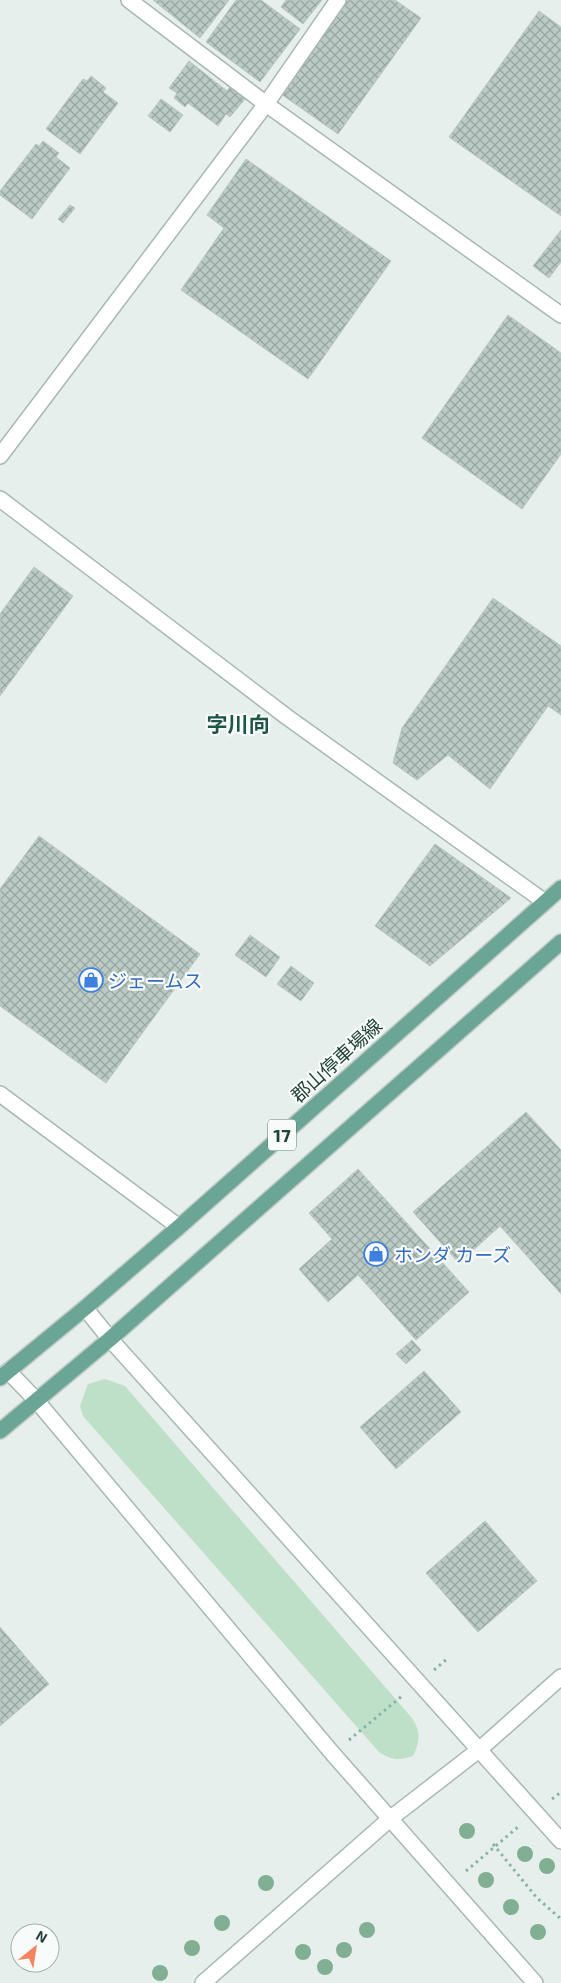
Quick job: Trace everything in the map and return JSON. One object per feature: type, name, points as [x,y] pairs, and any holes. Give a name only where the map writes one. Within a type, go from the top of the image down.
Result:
[{"type":"main road","name":"郡山停車場線","points":[[4,1374],[85,1308],[179,1227],[561,888]]},
{"type":"main road","name":"17","points":[[0,1431],[110,1338],[561,942]]},
{"type":"street","points":[[129,0],[266,104],[561,315]]},
{"type":"street","points":[[0,456],[266,104],[338,0]]},
{"type":"street","points":[[0,499],[287,717],[545,902]]},
{"type":"street","points":[[0,1094],[179,1227]]},
{"type":"street","points":[[85,1308],[480,1748],[561,1841]]},
{"type":"street","points":[[4,1374],[36,1400],[333,1754],[535,1983]]},
{"type":"street","points":[[203,1983],[391,1818],[480,1748],[561,1677]]},
{"type":"path","points":[[333,1754],[447,1659]]},
{"type":"path","points":[[450,1885],[561,1792]]},
{"type":"path","points":[[493,1844],[538,1898],[561,1919]]},
{"type":"green space","points":[[105,1379],[125,1386],[412,1718],[418,1732],[417,1746],[413,1756],[395,1759],[379,1752],[83,1416],[80,1406],[88,1384]]},
{"type":"building","points":[[153,0],[229,0],[200,38]]},
{"type":"building","points":[[236,0],[261,0],[300,29],[260,82],[206,42]]},
{"type":"building","points":[[286,0],[322,0],[303,24],[281,7]]},
{"type":"building","points":[[348,0],[395,0],[421,18],[338,134],[281,94]]},
{"type":"building","points":[[539,11],[561,27],[561,216],[449,137]]},
{"type":"building","points":[[189,61],[227,91],[230,87],[245,99],[230,117],[226,114],[218,126],[188,103],[185,107],[174,98],[177,93],[169,88]]},
{"type":"building","points":[[91,76],[106,88],[103,92],[118,103],[80,154],[46,129],[83,79],[87,81]]},
{"type":"building","points":[[161,99],[183,115],[170,132],[148,116]]},
{"type":"building","points":[[43,141],[59,153],[56,157],[70,168],[32,219],[0,195],[0,191],[36,144],[39,146]]},
{"type":"building","points":[[246,159],[391,261],[308,379],[181,290],[224,228],[207,215]]},
{"type":"building","points":[[70,205],[75,208],[63,223],[58,219]]},
{"type":"building","points":[[561,230],[561,262],[549,278],[533,266]]},
{"type":"building","points":[[508,315],[561,353],[561,454],[522,509],[422,438]]},
{"type":"building","points":[[34,567],[73,596],[0,696],[0,614]]},
{"type":"building","points":[[493,598],[561,646],[561,715],[548,706],[490,789],[448,755],[417,780],[393,763],[402,728]]},
{"type":"building","name":"ジェームス","points":[[39,836],[200,954],[106,1083],[0,1006],[0,889]]},
{"type":"building","points":[[435,844],[511,898],[430,966],[375,926]]},
{"type":"building","points":[[250,935],[280,957],[266,977],[235,955]]},
{"type":"building","points":[[291,966],[314,983],[301,1001],[277,984]]},
{"type":"building","points":[[526,1112],[561,1150],[561,1294],[500,1226],[459,1263],[413,1212]]},
{"type":"building","name":"ホンダ カーズ","points":[[358,1169],[469,1292],[416,1340],[358,1275],[328,1302],[299,1269],[332,1239],[309,1213]]},
{"type":"building","points":[[412,1340],[421,1350],[406,1364],[396,1354]]},
{"type":"building","points":[[424,1371],[461,1412],[396,1469],[360,1427]]},
{"type":"building","points":[[485,1521],[537,1581],[478,1632],[426,1573]]},
{"type":"building","points":[[0,1627],[49,1684],[0,1726]]},
{"type":"place","name":"ジェームス","points":[[91,980]]},
{"type":"place","name":"ホンダ カーズ","points":[[376,1254]]},
{"type":"district","name":"字川向","points":[[238,723]]}]
